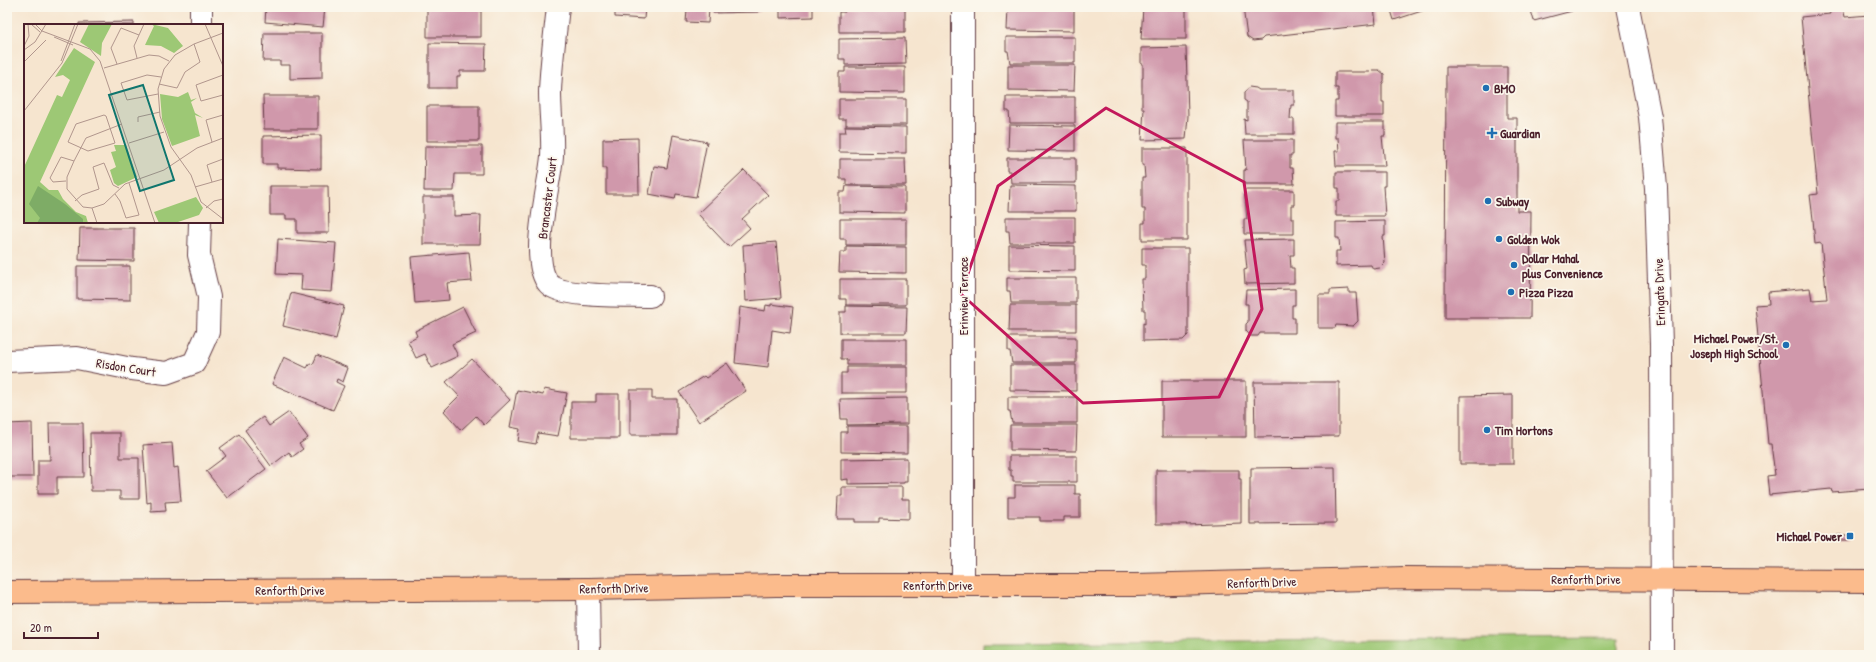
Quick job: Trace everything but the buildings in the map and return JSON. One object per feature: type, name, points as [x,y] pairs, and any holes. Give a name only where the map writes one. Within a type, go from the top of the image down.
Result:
[{"type":"main road","name":"Renforth Drive","points":[[7,592],[588,589],[776,585],[1135,585],[1404,578],[1869,581]]},
{"type":"street","points":[[201,7],[201,24]]},
{"type":"street","name":"Brancaster Court","points":[[558,7],[550,92],[552,156],[543,215],[541,253],[542,272],[549,285],[564,292],[650,296]]},
{"type":"street","name":"Erinview Terrace","points":[[963,7],[963,585]]},
{"type":"street","name":"Eringate Drive","points":[[1628,7],[1650,117],[1656,188],[1661,344],[1663,579],[1662,655]]},
{"type":"street","name":"Risdon Court","points":[[7,361],[77,358],[132,370],[166,373],[194,363],[208,332],[208,297],[199,255],[200,223]]},
{"type":"street","points":[[588,589],[589,655]]},
{"type":"highlighted area","points":[[1106,108],[1244,182],[1262,309],[1219,397],[1083,403],[961,294],[998,186]]},
{"type":"green space","points":[[1619,638],[1619,655],[983,655],[983,643]]},
{"type":"place","name":"BMO","points":[[1486,88]]},
{"type":"place","name":"Guardian","points":[[1492,133]]},
{"type":"place","name":"Subway","points":[[1488,201]]},
{"type":"place","name":"Golden Wok","points":[[1499,239]]},
{"type":"place","name":"Dollar Mahal plus Convenience","points":[[1514,265]]},
{"type":"place","name":"Pizza Pizza","points":[[1511,292]]},
{"type":"place","name":"Michael Power/St. Joseph High School","points":[[1786,345]]},
{"type":"place","name":"Tim Hortons","points":[[1487,430]]},
{"type":"place","name":"Michael Power","points":[[1850,536]]}]
